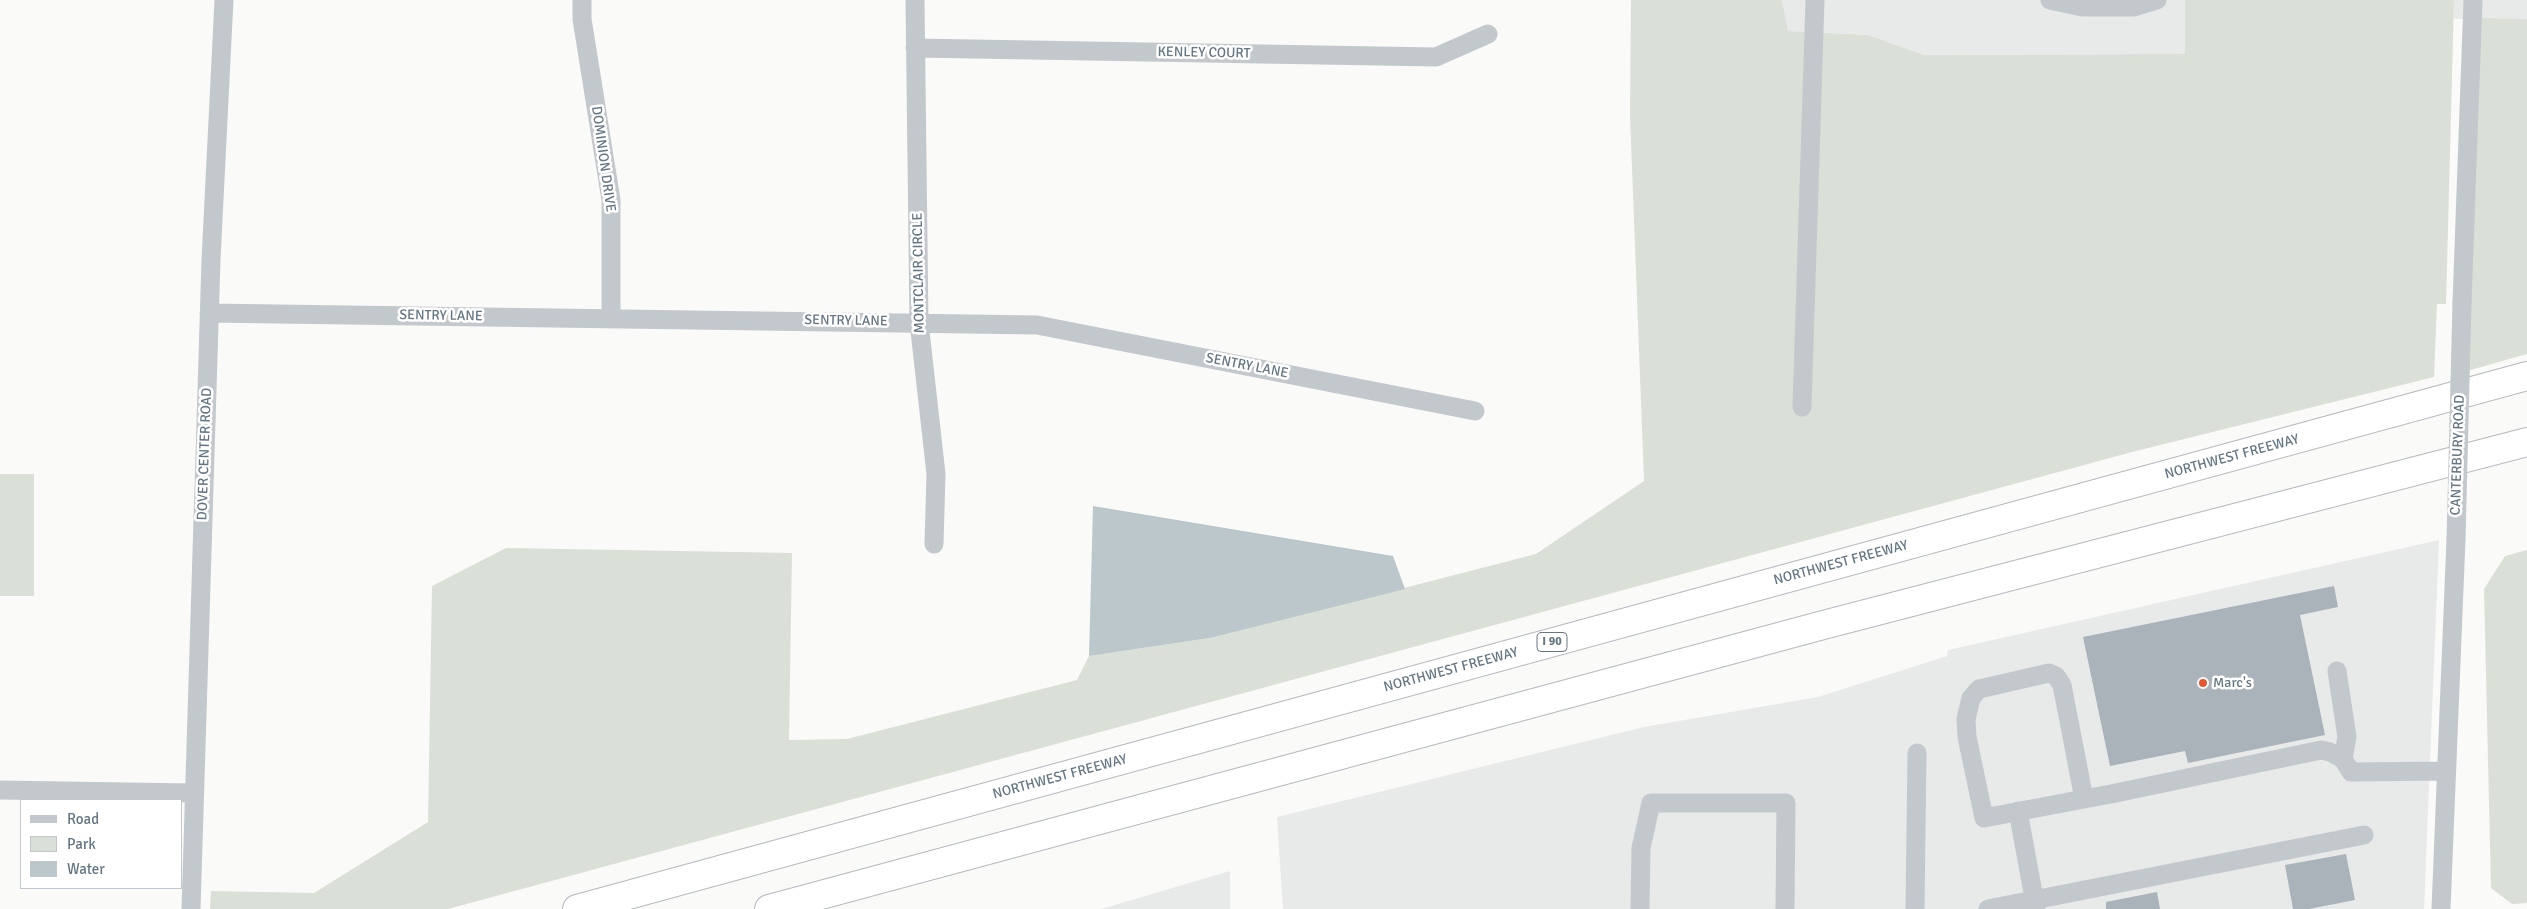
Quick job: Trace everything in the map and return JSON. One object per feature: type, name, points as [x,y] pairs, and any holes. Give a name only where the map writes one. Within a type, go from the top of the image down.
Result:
[{"type":"highway","name":"NORTHWEST FREEWAY","points":[[577,909],[2527,376]]},
{"type":"highway","points":[[769,909],[1817,626],[2527,442]]},
{"type":"street","name":"DOVER CENTER ROAD","points":[[191,909],[209,313],[224,0]]},
{"type":"street","name":"DOMINION DRIVE","points":[[582,0],[582,19],[612,200],[612,319]]},
{"type":"street","name":"MONTCLAIR CIRCLE","points":[[916,0],[919,322],[936,474],[934,544]]},
{"type":"street","points":[[1802,407],[1815,0]]},
{"type":"street","points":[[2050,0],[2082,7],[2134,7],[2158,0]]},
{"type":"street","name":"CANTERBURY ROAD","points":[[2441,909],[2456,539],[2473,0]]},
{"type":"street","name":"KENLEY COURT","points":[[916,48],[1436,57],[1488,34]]},
{"type":"street","name":"SENTRY LANE","points":[[209,313],[1037,325],[1475,411]]},
{"type":"street","points":[[2337,671],[2347,737],[2343,759]]},
{"type":"street","points":[[2084,799],[2062,685],[2056,676],[2049,673],[1979,689],[1971,698],[1968,712],[1967,737],[1984,818],[2084,799],[2321,750],[2330,752],[2343,759],[2351,772],[2446,771]]},
{"type":"street","points":[[1915,909],[1917,754]]},
{"type":"street","points":[[0,790],[194,793]]},
{"type":"street","points":[[1640,909],[1641,848],[1651,803],[1786,803],[1785,909]]},
{"type":"street","points":[[2018,811],[2036,905]]},
{"type":"street","points":[[1988,909],[2036,905],[2364,835]]},
{"type":"shaded area","points":[[1782,0],[2185,0],[2185,54],[1924,55],[1868,35],[1788,31]]},
{"type":"shaded area","points":[[2454,0],[2527,0],[2527,19],[2454,19]]},
{"type":"shaded area","points":[[2439,540],[2424,909],[1283,909],[1277,817],[1644,727],[1818,697],[1947,656],[1948,650]]},
{"type":"shaded area","points":[[1230,871],[1230,909],[1101,909]]},
{"type":"green space","points":[[1631,0],[1782,0],[1788,31],[1868,35],[1924,55],[2185,54],[2185,0],[2454,0],[2446,304],[2437,304],[2434,377],[2132,452],[448,909],[210,909],[211,891],[314,893],[428,822],[432,586],[506,548],[792,553],[789,740],[847,739],[1077,680],[1089,656],[1210,638],[1536,554],[1644,481],[1630,115]]},
{"type":"green space","points":[[2475,18],[2527,19],[2527,354],[2467,371]]},
{"type":"green space","points":[[0,474],[34,474],[34,596],[0,596]]},
{"type":"green space","points":[[2527,550],[2527,903],[2512,904],[2491,888],[2484,589],[2505,556]]},
{"type":"water","points":[[1093,506],[1393,556],[1405,589],[1210,638],[1089,656]]},
{"type":"building","name":"Marc's","points":[[2334,586],[2338,607],[2300,615],[2325,735],[2188,763],[2185,751],[2110,766],[2083,637]]},
{"type":"building","points":[[2346,854],[2355,900],[2309,909],[2293,909],[2285,865]]},
{"type":"building","points":[[2157,892],[2160,909],[2106,909],[2106,902]]},
{"type":"place","name":"Marc's","points":[[2203,683]]}]
